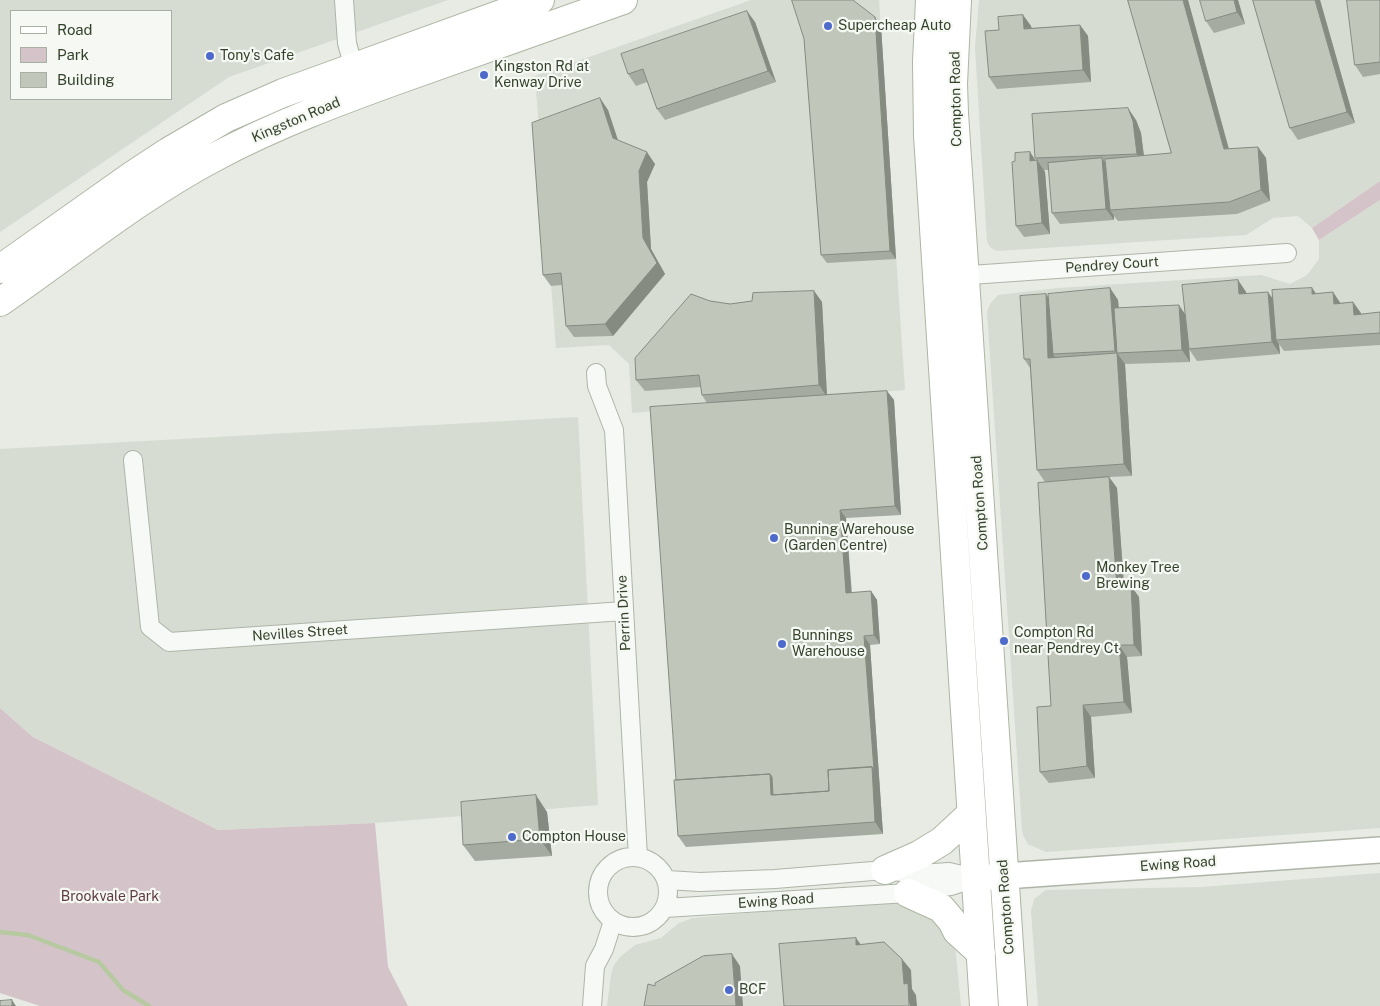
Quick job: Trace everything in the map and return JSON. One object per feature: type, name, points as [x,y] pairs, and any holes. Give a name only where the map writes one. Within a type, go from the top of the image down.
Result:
[{"type":"main road","name":"Kingston Road","points":[[0,268],[127,179],[226,118],[283,93],[540,0]]},
{"type":"main road","name":"Kingston Road","points":[[0,302],[162,189],[214,157],[280,126],[362,93],[623,0]]},
{"type":"main road","name":"Compton Road","points":[[956,0],[954,93],[1013,1006]]},
{"type":"main road","name":"Compton Road","points":[[927,5],[928,135],[936,278],[984,1006]]},
{"type":"main road","points":[[885,870],[919,855],[938,844],[948,837],[971,814]]},
{"type":"main road","name":"Ewing Road","points":[[976,878],[1380,850]]},
{"type":"main road","points":[[908,893],[941,908],[952,921],[957,931],[981,953]]},
{"type":"street","points":[[344,0],[347,43],[362,93]]},
{"type":"street","name":"Pendrey Court","points":[[936,278],[1288,253]]},
{"type":"street","name":"Perrin Drive","points":[[596,373],[597,386],[614,430],[638,857]]},
{"type":"street","name":"Nevilles Street","points":[[133,460],[150,628],[169,642],[624,611]]},
{"type":"street","points":[[627,857],[638,857],[657,865],[667,880],[669,889],[665,908],[657,919],[638,927],[625,927],[613,921],[603,910],[598,888],[603,874],[613,863],[627,857]]},
{"type":"street","name":"Ewing Road","points":[[667,880],[700,882],[775,879],[885,870],[919,874],[949,872],[976,878]]},
{"type":"street","name":"Ewing Road","points":[[665,908],[908,893],[923,889],[951,886],[976,878]]},
{"type":"street","points":[[592,1006],[596,966],[613,921]]},
{"type":"shaded area","points":[[0,0],[448,0],[229,77],[0,232]]},
{"type":"shaded area","points":[[751,0],[879,0],[905,390],[632,413],[629,364],[609,345],[556,348],[535,76]]},
{"type":"shaded area","points":[[979,0],[1380,0],[1380,181],[1312,228],[1298,216],[1273,218],[1246,235],[997,251],[991,248],[987,242],[975,48]]},
{"type":"shaded area","points":[[1380,200],[1380,828],[1046,852],[1028,844],[1022,829],[987,312],[990,304],[998,295],[1058,288],[1261,275],[1290,284],[1307,275],[1319,259],[1319,240]]},
{"type":"shaded area","points":[[578,417],[598,805],[375,823],[218,830],[33,737],[0,708],[0,449]]},
{"type":"shaded area","points":[[1380,873],[1380,1006],[1038,1006],[1031,911],[1034,899],[1046,890],[1201,887]]},
{"type":"shaded area","points":[[919,902],[955,945],[961,1006],[607,1006],[611,975],[614,965],[621,956],[635,945],[661,938],[679,923],[693,918]]},
{"type":"green space","points":[[1380,181],[1380,200],[1319,240],[1312,228]]},
{"type":"green space","name":"Brookvale Park","points":[[0,708],[33,737],[218,830],[375,823],[388,967],[408,1006],[40,1006],[0,993]]},
{"type":"building","points":[[792,0],[853,0],[875,17],[890,251],[821,255],[804,39]]},
{"type":"building","points":[[1128,0],[1183,0],[1224,149],[1258,147],[1261,190],[1229,202],[1110,210],[1105,159],[1171,153]]},
{"type":"building","points":[[1200,0],[1234,0],[1237,12],[1206,21]]},
{"type":"building","points":[[1253,0],[1315,0],[1347,112],[1290,128]]},
{"type":"building","points":[[1347,0],[1380,0],[1380,62],[1355,65]]},
{"type":"building","points":[[747,11],[768,71],[657,109],[643,69],[628,74],[621,54]]},
{"type":"building","points":[[1023,15],[1024,29],[1080,25],[1083,70],[989,77],[985,31],[999,30],[998,17]]},
{"type":"building","points":[[600,98],[613,138],[647,152],[639,171],[643,238],[657,263],[605,324],[566,326],[561,273],[543,275],[532,123]]},
{"type":"building","points":[[1128,108],[1133,121],[1137,154],[1035,158],[1032,114]]},
{"type":"building","points":[[1030,152],[1030,161],[1037,160],[1042,223],[1016,226],[1012,162],[1015,161],[1015,153]]},
{"type":"building","points":[[1102,158],[1106,209],[1052,213],[1048,163]]},
{"type":"building","points":[[1238,280],[1239,294],[1268,292],[1272,342],[1189,349],[1182,285]]},
{"type":"building","points":[[1110,288],[1115,351],[1053,354],[1048,294]]},
{"type":"building","points":[[1312,288],[1312,294],[1333,292],[1334,304],[1353,302],[1354,315],[1380,312],[1380,333],[1276,340],[1272,290]]},
{"type":"building","points":[[814,291],[819,385],[702,395],[699,375],[636,380],[635,358],[691,294],[710,301],[730,304],[752,301],[753,293]]},
{"type":"building","points":[[1046,294],[1048,358],[1117,353],[1124,464],[1037,470],[1030,359],[1024,359],[1020,296]]},
{"type":"building","points":[[1179,305],[1182,350],[1117,353],[1114,308]]},
{"type":"building","points":[[887,391],[895,506],[840,510],[846,593],[871,591],[874,635],[864,636],[874,770],[872,767],[828,770],[829,791],[773,795],[772,777],[770,774],[676,780],[650,407]]},
{"type":"building","points":[[1109,477],[1117,588],[1131,586],[1134,645],[1119,645],[1124,702],[1083,705],[1087,766],[1040,772],[1037,707],[1051,706],[1038,483]]},
{"type":"building","points":[[872,767],[875,822],[678,836],[674,780],[770,774],[771,795],[829,791],[828,770]]},
{"type":"building","points":[[536,795],[540,839],[463,845],[461,802]]},
{"type":"building","points":[[856,938],[856,945],[884,942],[902,959],[904,984],[908,983],[909,1006],[784,1006],[779,944]]},
{"type":"building","points":[[732,954],[736,1006],[644,1006],[648,984],[655,986],[655,983],[703,956]]},
{"type":"building","points":[[12,1000],[12,1006],[0,1006],[0,1001]]},
{"type":"waterway","points":[[0,932],[28,935],[99,962],[123,990],[149,1006]]},
{"type":"place","name":"Supercheap Auto","points":[[828,26]]},
{"type":"place","name":"Tony's Cafe","points":[[210,56]]},
{"type":"place","name":"Kingston Rd at Kenway Drive","points":[[484,75]]},
{"type":"place","name":"Bunning Warehouse (Garden Centre)","points":[[774,538]]},
{"type":"place","name":"Monkey Tree Brewing","points":[[1086,576]]},
{"type":"place","name":"Compton Rd near Pendrey Ct","points":[[1004,641]]},
{"type":"place","name":"Bunnings Warehouse","points":[[782,644]]},
{"type":"place","name":"Compton House","points":[[512,837]]},
{"type":"place","name":"BCF","points":[[729,990]]}]
